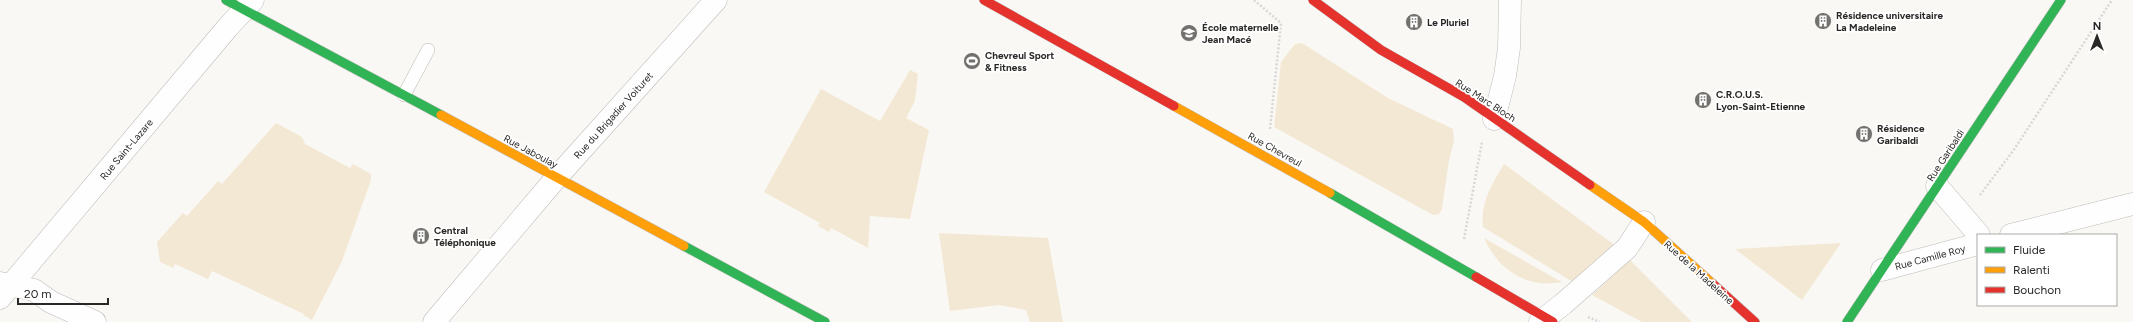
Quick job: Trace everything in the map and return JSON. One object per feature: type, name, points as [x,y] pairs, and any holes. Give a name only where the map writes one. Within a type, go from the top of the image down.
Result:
[{"type":"street","name":"Rue du Brigadier Voituret","points":[[434,322],[557,177],[716,0]]},
{"type":"street","name":"Rue Chevreul","points":[[984,0],[1550,316]]},
{"type":"street","name":"Rue Marc Bloch","points":[[1313,0],[1382,50],[1464,97],[1644,222]]},
{"type":"street","points":[[1494,118],[1505,76],[1509,48],[1510,0]]},
{"type":"street","name":"Rue Garibaldi","points":[[1848,322],[2061,0]]},
{"type":"street","name":"Rue Jaboulay","points":[[241,3],[404,95],[825,322]]},
{"type":"street","name":"Rue Saint-Lazare","points":[[3,289],[241,3]]},
{"type":"street","points":[[1937,186],[1978,234]]},
{"type":"street","points":[[2015,234],[2133,204]]},
{"type":"street","points":[[1550,316],[1627,248],[1644,222]]},
{"type":"street","name":"Rue de la Madeleine","points":[[1644,222],[1755,322]]},
{"type":"street","name":"Rue Camille Roy","points":[[1882,270],[1977,244]]},
{"type":"street","points":[[3,289],[34,290],[51,302],[96,322]]},
{"type":"lane","points":[[404,95],[428,50]]},
{"type":"path","points":[[1254,0],[1281,23],[1270,131]]},
{"type":"path","points":[[1978,198],[2013,151],[2112,0]]},
{"type":"path","points":[[1463,244],[1482,142],[1494,118]]},
{"type":"path","points":[[1550,316],[1600,322]]},
{"type":"shaded area","points":[[1302,43],[1388,98],[1453,129],[1454,141],[1449,160],[1442,209],[1439,214],[1433,215],[1274,127],[1281,62],[1295,44]]},
{"type":"shaded area","points":[[910,70],[918,74],[915,101],[906,118],[929,130],[910,219],[870,216],[868,248],[831,228],[829,232],[818,226],[820,223],[764,192],[821,89],[880,121]]},
{"type":"shaded area","points":[[276,123],[302,137],[305,144],[350,168],[353,164],[371,174],[371,180],[342,261],[312,320],[303,315],[304,314],[212,271],[208,279],[175,264],[173,268],[160,262],[157,242],[183,213],[187,216],[218,181],[222,184]]},
{"type":"shaded area","points":[[1504,164],[1616,246],[1576,284],[1483,227],[1483,210],[1485,202],[1491,187]]},
{"type":"shaded area","points":[[939,233],[1048,238],[1063,322],[1030,322],[1026,310],[999,305],[950,311]]},
{"type":"shaded area","points":[[1484,238],[1562,282],[1537,283],[1515,275],[1497,259]]},
{"type":"shaded area","points":[[1841,243],[1802,300],[1735,249]]},
{"type":"shaded area","points":[[1630,260],[1692,322],[1642,322],[1592,295]]},
{"type":"traffic: fast","points":[[226,0],[441,115]]},
{"type":"traffic: fast","points":[[1847,322],[2061,0]]},
{"type":"traffic: fast","points":[[1330,193],[1476,277]]},
{"type":"traffic: fast","points":[[684,246],[825,322]]},
{"type":"traffic: slow","points":[[1174,106],[1330,193]]},
{"type":"traffic: slow","points":[[441,115],[684,246]]},
{"type":"traffic: slow","points":[[1590,185],[1644,222],[1713,284]]},
{"type":"traffic: jam","points":[[984,0],[1174,106]]},
{"type":"traffic: jam","points":[[1313,0],[1381,50],[1464,97],[1590,185]]},
{"type":"traffic: jam","points":[[1476,277],[1553,322]]},
{"type":"traffic: jam","points":[[1713,284],[1755,322]]},
{"type":"place","name":"Résidence universitaire La Madeleine","points":[[1823,21]]},
{"type":"place","name":"Le Pluriel","points":[[1414,22]]},
{"type":"place","name":"École maternelle Jean Macé","points":[[1189,33]]},
{"type":"place","name":"Chevreul Sport & Fitness","points":[[972,61]]},
{"type":"place","name":"C.R.O.U.S. Lyon-Saint-Etienne","points":[[1703,100]]},
{"type":"place","name":"Résidence Garibaldi","points":[[1864,134]]},
{"type":"place","name":"Central Téléphonique","points":[[421,236]]}]
